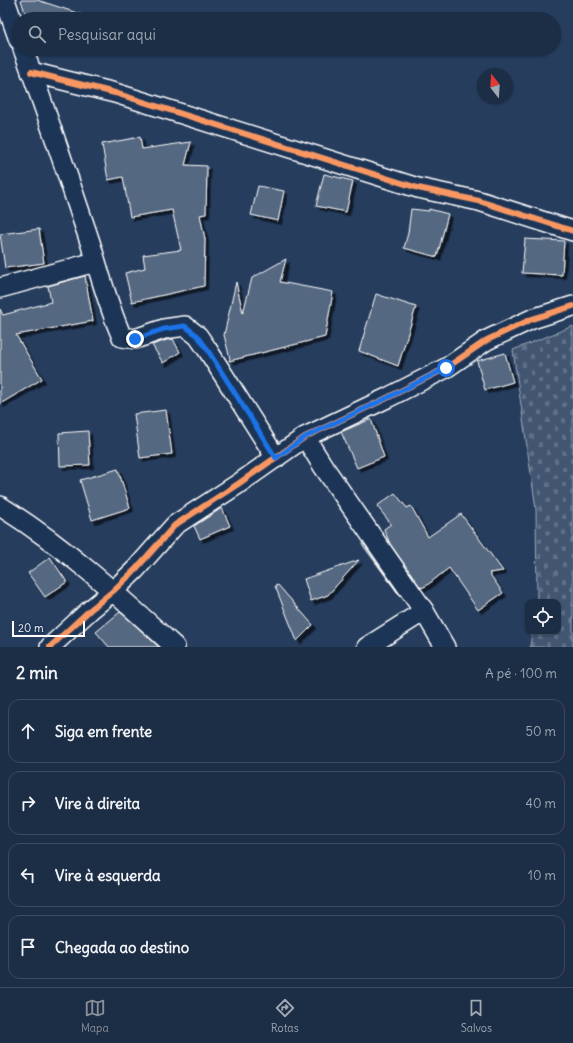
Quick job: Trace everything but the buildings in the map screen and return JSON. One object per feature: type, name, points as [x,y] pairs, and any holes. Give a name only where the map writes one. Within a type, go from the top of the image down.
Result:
[{"type":"street","points":[[5,13],[12,26]]},
{"type":"street","points":[[25,56],[122,337],[135,339],[164,329],[185,326],[198,336],[276,458]]},
{"type":"street","points":[[31,72],[115,93],[418,188],[479,202],[573,231]]},
{"type":"street","points":[[0,288],[96,262]]},
{"type":"street","points":[[50,647],[135,570],[175,525],[238,484],[305,437],[380,402],[446,368],[487,340],[532,319],[573,306]]},
{"type":"street","points":[[305,437],[323,466],[424,612],[445,647]]},
{"type":"street","points":[[0,506],[63,550],[113,591],[174,647]]},
{"type":"street","points":[[367,647],[424,612]]},
{"type":"green space","points":[[573,326],[573,647],[530,647],[532,635],[561,635],[561,599],[537,599],[536,509],[513,350]]},
{"type":"cycle path","points":[[31,72],[115,93],[418,188],[479,201],[573,231]]},
{"type":"cycle path","points":[[50,647],[135,570],[175,525],[238,484],[305,437],[446,368],[487,340],[532,319],[573,306]]},
{"type":"route","points":[[135,339],[164,329],[185,326],[198,336],[276,458],[305,437],[446,368]]}]
